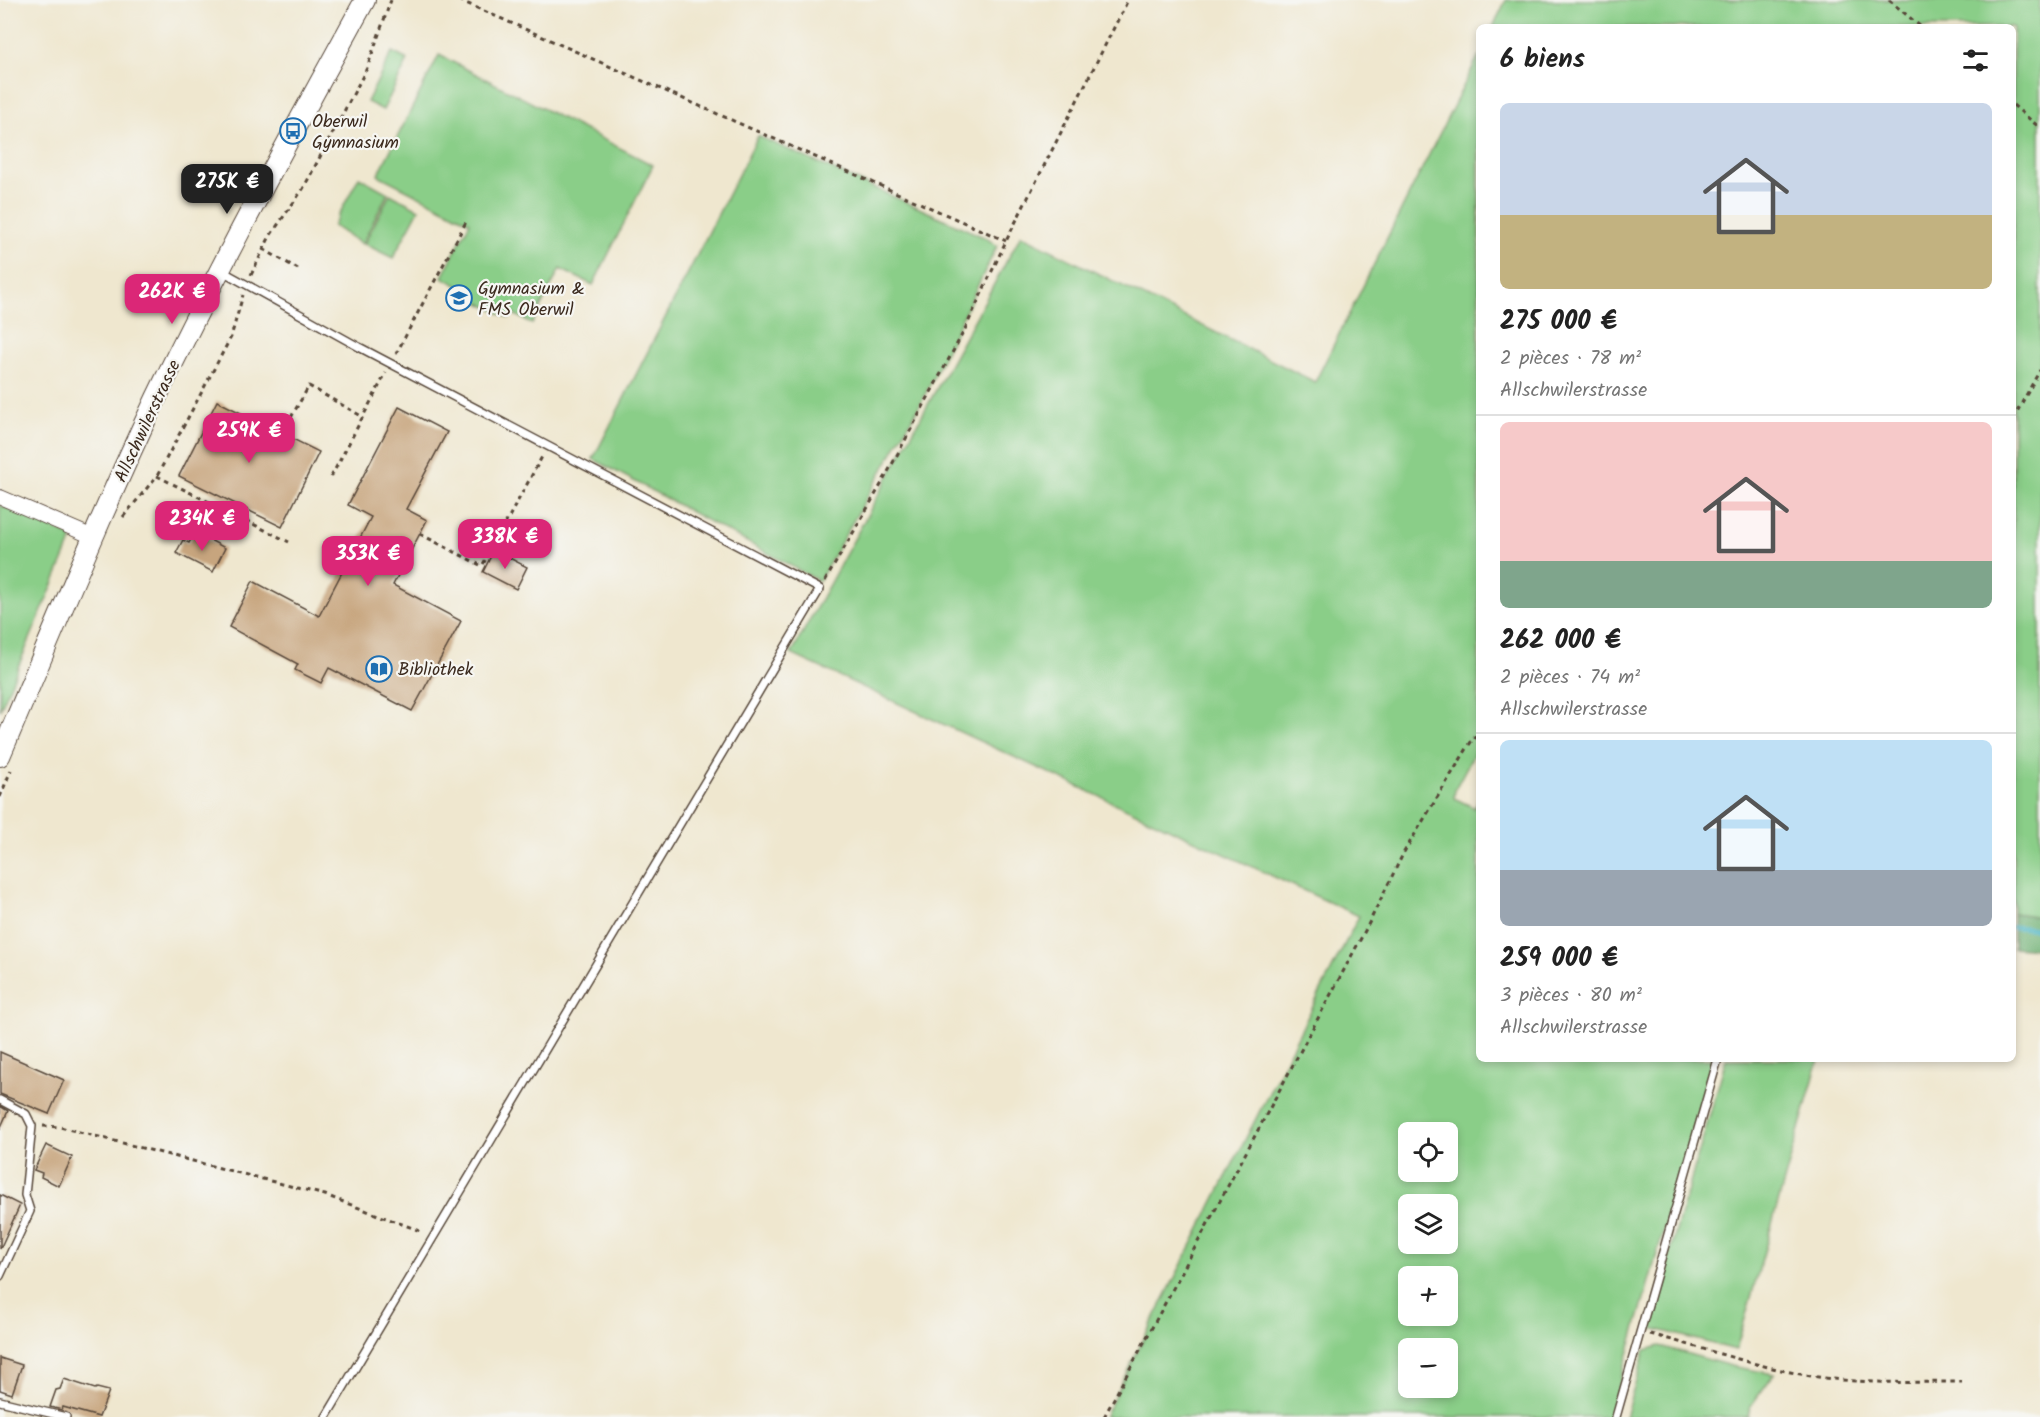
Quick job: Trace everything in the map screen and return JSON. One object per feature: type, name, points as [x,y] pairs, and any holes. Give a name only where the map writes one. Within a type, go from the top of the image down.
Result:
[{"type":"street","name":"Allschwilerstrasse","points":[[0,756],[93,537],[157,397],[220,270],[365,0]]},
{"type":"street","points":[[0,497],[93,537]]},
{"type":"lane","points":[[220,270],[391,364],[820,589],[326,1417]]},
{"type":"lane","points":[[1616,1417],[1717,1062]]},
{"type":"lane","points":[[0,1100],[26,1114],[32,1126],[25,1195],[30,1211],[0,1276]]},
{"type":"lane","points":[[0,1401],[66,1417]]},
{"type":"path","points":[[459,0],[1006,241]]},
{"type":"path","points":[[834,567],[965,329],[1006,241],[1128,0]]},
{"type":"path","points":[[1889,0],[1917,24]]},
{"type":"path","points":[[2016,108],[2040,128]]},
{"type":"path","points":[[331,477],[467,220]]},
{"type":"path","points":[[263,249],[298,269]]},
{"type":"path","points":[[2016,414],[2040,370]]},
{"type":"path","points":[[282,434],[309,386],[363,417]]},
{"type":"path","points":[[420,534],[482,566],[548,445]]},
{"type":"path","points":[[157,476],[289,542]]},
{"type":"path","points":[[1104,1417],[1362,937],[1404,852],[1474,737],[1476,738]]},
{"type":"path","points":[[32,1126],[60,1127],[325,1195],[433,1236]]},
{"type":"path","points":[[1640,1331],[1764,1366],[1834,1379],[1962,1382]]},
{"type":"green space","points":[[1506,0],[2040,0],[2040,917],[2016,913],[2016,24],[1494,24]]},
{"type":"green space","points":[[392,52],[408,60],[383,110],[367,102]]},
{"type":"green space","points":[[439,55],[653,165],[593,285],[560,269],[532,324],[512,313],[509,318],[468,297],[470,292],[442,277],[470,222],[378,175]]},
{"type":"green space","points":[[1476,61],[1476,750],[1455,789],[1454,798],[1475,808],[1476,806],[1476,1062],[1712,1062],[1610,1417],[1104,1417],[1359,916],[791,654],[1021,235],[1315,382]]},
{"type":"green space","points":[[758,136],[986,238],[997,246],[921,403],[819,581],[593,459]]},
{"type":"green space","points":[[359,177],[388,193],[362,244],[333,226]]},
{"type":"green space","points":[[390,194],[419,209],[393,258],[364,244]]},
{"type":"green space","points":[[0,505],[73,537],[0,710]]},
{"type":"green space","points":[[2016,913],[2040,917],[2040,949],[2016,947]]},
{"type":"green space","points":[[1725,1062],[1818,1062],[1736,1350],[1648,1327]]},
{"type":"green space","points":[[1660,1346],[1731,1366],[1774,1374],[1750,1407],[1748,1417],[1625,1417],[1645,1350]]},
{"type":"building","points":[[217,401],[319,452],[282,527],[179,476]]},
{"type":"building","points":[[399,407],[447,432],[406,509],[427,520],[393,585],[461,621],[412,711],[329,668],[321,683],[295,670],[298,664],[229,627],[253,581],[319,616],[371,517],[348,505]]},
{"type":"building","points":[[195,532],[225,548],[213,572],[176,553],[183,540],[189,543]]},
{"type":"building","points":[[494,550],[527,567],[516,589],[483,572]]},
{"type":"building","points":[[0,1052],[64,1080],[49,1114],[0,1094]]},
{"type":"building","points":[[0,1106],[8,1111],[0,1129]]},
{"type":"building","points":[[46,1145],[72,1157],[59,1186],[41,1177],[42,1173],[34,1170]]},
{"type":"building","points":[[0,1195],[20,1205],[0,1249]]},
{"type":"building","points":[[0,1358],[22,1365],[12,1394],[0,1390]]},
{"type":"building","points":[[64,1379],[109,1391],[99,1417],[63,1407],[62,1410],[50,1407],[56,1390],[60,1389]]},
{"type":"waterway","points":[[2016,927],[2040,929]]},
{"type":"place","name":"Oberwil Gymnasium","points":[[293,131]]},
{"type":"place","name":"Gymnasium & FMS Oberwil","points":[[459,298]]},
{"type":"place","name":"Bibliothek","points":[[379,669]]}]
